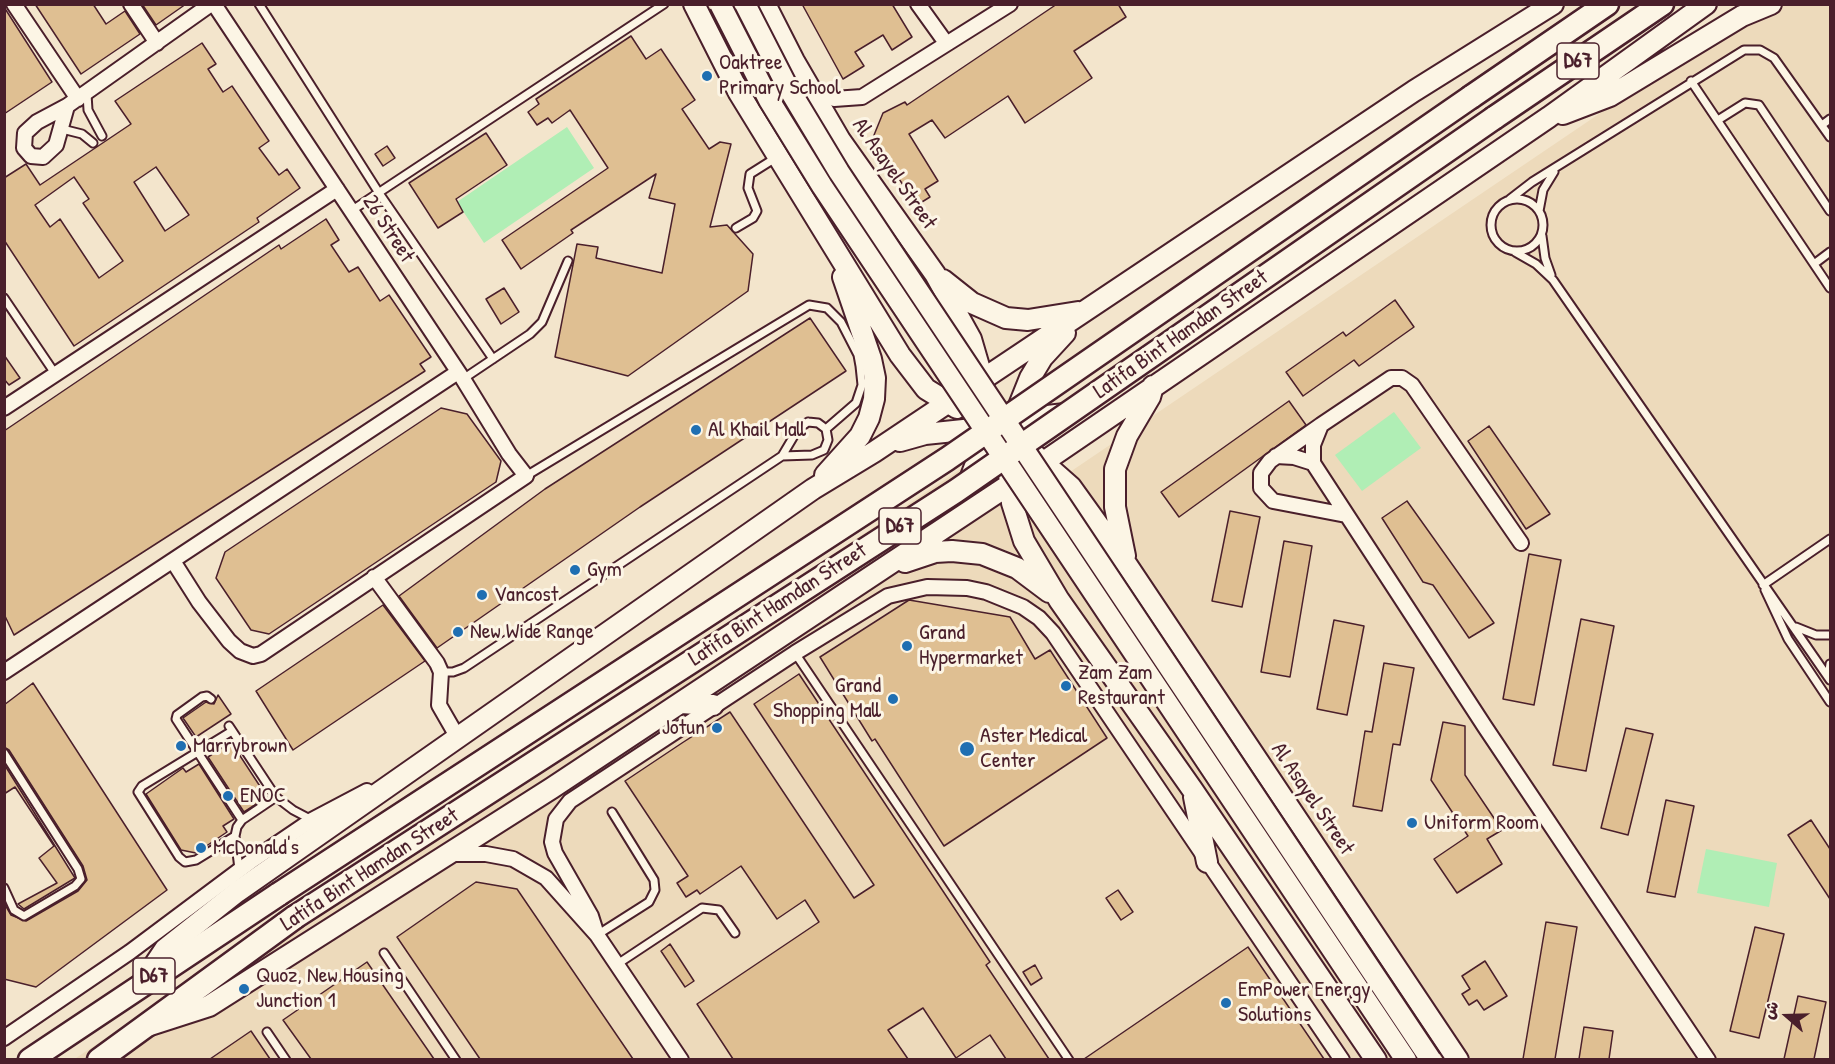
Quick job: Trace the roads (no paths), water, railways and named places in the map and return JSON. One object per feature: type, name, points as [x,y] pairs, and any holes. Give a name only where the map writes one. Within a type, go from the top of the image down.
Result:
[{"type":"main road","name":"Latifa Bint Hamdan Street","points":[[30,1059],[279,894],[938,466],[1607,4]]},
{"type":"main road","name":"Latifa Bint Hamdan Street","points":[[99,1059],[295,917],[956,491],[1662,4]]},
{"type":"street","points":[[14,4],[77,99]]},
{"type":"street","points":[[131,4],[157,43]]},
{"type":"street","points":[[77,99],[56,145],[43,157],[31,156],[24,148],[23,140],[31,127],[77,99],[212,4]]},
{"type":"street","name":"26 Street","points":[[212,4],[337,189],[509,454],[526,476]]},
{"type":"street","points":[[694,4],[739,93],[840,260],[849,298],[871,359],[875,378],[874,399],[869,418],[860,436],[813,489]]},
{"type":"street","points":[[720,4],[769,100],[822,186],[1406,1059]]},
{"type":"street","points":[[745,4],[786,84],[845,181],[1431,1059]]},
{"type":"street","name":"Al Asayel Street","points":[[765,4],[809,88],[840,140],[935,274]]},
{"type":"street","points":[[918,4],[946,43]]},
{"type":"street","points":[[809,88],[834,99],[862,97],[1010,4]]},
{"type":"street","points":[[874,452],[1414,91],[1553,4]]},
{"type":"street","points":[[147,1026],[209,1006],[681,703],[1045,461],[1153,385],[1549,117],[1706,4]]},
{"type":"street","points":[[1549,117],[1580,109],[1610,96],[1742,16],[1771,4]]},
{"type":"street","points":[[4,408],[337,189]]},
{"type":"street","name":"Al Asayel Street","points":[[840,260],[912,374],[926,389],[946,403],[984,423],[1012,430],[1071,487],[1127,565],[1458,1059]]},
{"type":"street","points":[[935,274],[972,303],[1006,318],[1036,319],[1086,310]]},
{"type":"street","points":[[880,571],[890,556],[939,519],[959,498],[968,486],[978,459],[984,423],[983,380],[971,339],[935,274]]},
{"type":"street","points":[[1086,310],[1042,358],[1030,378],[1012,430],[1009,483],[1012,503],[1024,541],[1059,600],[1192,789],[1376,1059]]},
{"type":"street","points":[[4,672],[460,376]]},
{"type":"street","points":[[1346,516],[1279,504],[1268,498],[1261,488],[1261,473],[1275,456],[1391,378],[1408,381],[1521,543]]},
{"type":"street","points":[[1012,430],[1153,385]]},
{"type":"street","points":[[1127,565],[1115,507],[1115,469],[1127,436],[1150,397],[1153,385]]},
{"type":"street","points":[[874,452],[925,434],[984,423]]},
{"type":"street","points":[[1321,425],[1313,445],[1313,463],[1708,1059]]},
{"type":"street","name":"Latifa Bint Hamdan Street","points":[[141,985],[156,960],[176,939],[257,878],[813,489],[874,452]]},
{"type":"street","points":[[1275,456],[1313,463]]},
{"type":"street","points":[[173,561],[199,602],[229,641],[240,651],[253,656],[276,646],[374,577],[526,476]]},
{"type":"street","points":[[880,571],[935,552],[969,551],[1017,568],[1059,600]]},
{"type":"street","points":[[374,577],[437,663],[441,672],[439,705],[458,738]]},
{"type":"street","points":[[597,935],[591,916],[555,853],[552,842],[556,819],[570,801],[713,705],[888,596],[927,587],[967,588],[996,595],[1023,607],[1040,618],[1053,633],[1342,1059]]},
{"type":"street","points":[[681,703],[713,705]]},
{"type":"street","points":[[4,1038],[138,946],[239,869],[312,820],[384,782],[397,781]]},
{"type":"street","points":[[1192,789],[1207,862]]},
{"type":"street","points":[[443,855],[486,854],[525,865],[555,887],[583,922],[597,935],[681,1059]]},
{"type":"street","points":[[4,1025],[19,1028]]},
{"type":"lane","points":[[259,4],[379,193],[493,359]]},
{"type":"lane","points":[[351,211],[664,4]]},
{"type":"lane","points":[[1829,679],[1553,280],[1536,264],[1500,246],[1494,240],[1490,224],[1496,208],[1532,182],[1555,170],[1737,53],[1760,51],[1779,63],[1830,137]]},
{"type":"lane","points":[[1691,81],[1830,288]]},
{"type":"lane","points":[[77,99],[88,110],[102,136]]},
{"type":"lane","points":[[1718,120],[1741,104],[1750,102],[1758,105],[1830,211]]},
{"type":"lane","points":[[1822,125],[1830,119]]},
{"type":"lane","points":[[62,129],[82,135],[93,143]]},
{"type":"lane","points":[[736,228],[753,218],[757,211],[748,188],[750,174],[777,157]]},
{"type":"lane","points":[[1539,211],[1543,190],[1555,170]]},
{"type":"lane","points":[[1510,200],[1527,200],[1539,211],[1543,219],[1542,235],[1545,258],[1553,280]]},
{"type":"lane","points":[[1515,252],[1531,248],[1542,235]]},
{"type":"lane","points":[[1814,264],[1830,252]]},
{"type":"lane","points":[[460,376],[493,359],[530,334],[542,322],[568,261]]},
{"type":"lane","points":[[4,298],[56,375]]},
{"type":"lane","points":[[526,476],[809,305],[827,308],[841,322],[858,355],[860,366],[862,386],[856,402],[826,429]]},
{"type":"lane","points":[[441,672],[453,672],[464,668],[782,456],[802,424],[813,422],[826,429]]},
{"type":"lane","points":[[782,456],[818,453],[827,445],[826,429]]},
{"type":"lane","points":[[1763,585],[1830,539]]},
{"type":"lane","points":[[1763,585],[1781,627],[1830,702]]},
{"type":"lane","points":[[1795,627],[1816,635],[1830,635]]},
{"type":"lane","points":[[795,653],[1069,1059]]},
{"type":"lane","points":[[1829,679],[1830,664]]},
{"type":"lane","points":[[211,699],[204,696],[176,716],[242,820]]},
{"type":"lane","points":[[276,797],[242,820],[234,836],[196,860],[185,862],[179,857],[139,796],[141,787],[230,728],[276,797],[293,810],[312,820]]},
{"type":"lane","points":[[4,753],[78,869],[81,879],[75,886],[24,916],[14,910],[4,888]]},
{"type":"lane","points":[[597,935],[649,902],[655,890],[654,880],[612,812]]},
{"type":"lane","points":[[234,836],[239,869]]},
{"type":"lane","points":[[616,965],[702,908],[719,910],[735,933]]},
{"type":"lane","points":[[384,953],[456,1059]]},
{"type":"lane","points":[[267,1032],[286,1059]]},
{"type":"place","name":"Oaktree Primary School","points":[[707,76]]},
{"type":"place","name":"Al Khail Mall","points":[[696,430]]},
{"type":"place","name":"Gym","points":[[575,570]]},
{"type":"place","name":"Vancost","points":[[482,595]]},
{"type":"place","name":"New Wide Range","points":[[458,632]]},
{"type":"place","name":"Grand Hypermarket","points":[[907,646]]},
{"type":"place","name":"Zam Zam Restaurant","points":[[1066,686]]},
{"type":"place","name":"Grand Shopping Mall","points":[[893,699]]},
{"type":"place","name":"Jotun","points":[[717,728]]},
{"type":"place","name":"Marrybrown","points":[[181,746]]},
{"type":"place","name":"Aster Medical Center","points":[[967,749]]},
{"type":"place","name":"ENOC","points":[[228,796]]},
{"type":"place","name":"Uniform Room","points":[[1412,823]]},
{"type":"place","name":"McDonald's","points":[[201,848]]},
{"type":"place","name":"Quoz, New Housing Junction 1","points":[[244,989]]},
{"type":"place","name":"EmPower Energy Solutions","points":[[1226,1003]]}]
